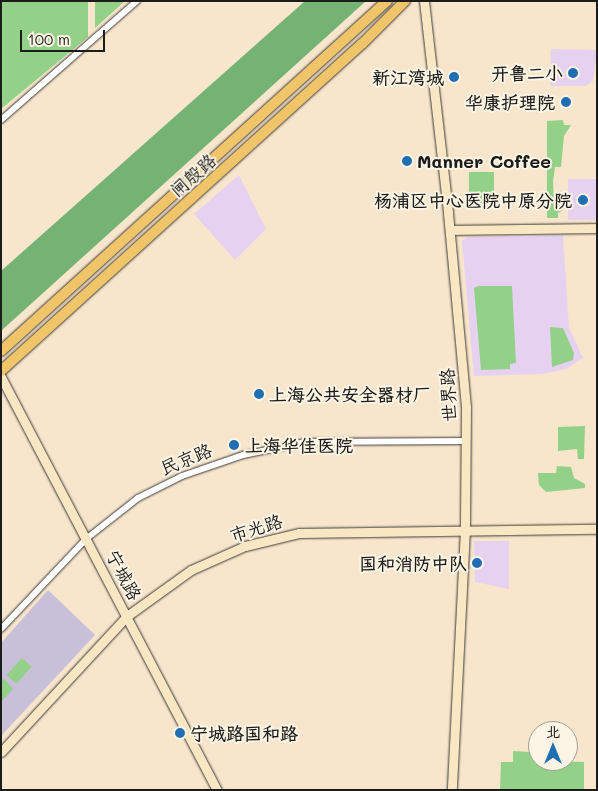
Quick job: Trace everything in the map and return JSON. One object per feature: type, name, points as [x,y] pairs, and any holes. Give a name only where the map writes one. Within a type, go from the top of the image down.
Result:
[{"type":"main road","name":"闸殷路","points":[[1,351],[387,1]]},
{"type":"main road","name":"闸殷路","points":[[1,371],[35,338],[362,44],[405,1]]},
{"type":"main road","points":[[21,333],[25,341],[35,338]]},
{"type":"street","points":[[1,120],[137,1]]},
{"type":"street","name":"世界路","points":[[424,1],[464,368],[466,441],[464,529],[452,790]]},
{"type":"street","points":[[450,230],[597,228]]},
{"type":"street","name":"宁城路","points":[[1,377],[217,790]]},
{"type":"street","name":"民京路","points":[[1,629],[86,538],[124,508],[173,480],[272,447],[324,442],[466,441]]},
{"type":"street","name":"市光路","points":[[1,752],[127,616],[191,570],[245,546],[273,538],[328,531],[597,529]]},
{"type":"shaded area","name":"开鲁二小","points":[[551,49],[597,50],[593,81],[586,86],[550,86]]},
{"type":"shaded area","points":[[239,175],[266,229],[235,260],[194,214]]},
{"type":"shaded area","name":"杨浦区中心医院中原分院","points":[[568,179],[597,179],[597,220],[568,220]]},
{"type":"shaded area","points":[[563,235],[569,328],[583,358],[566,369],[542,374],[474,376],[462,241],[467,237]]},
{"type":"shaded area","points":[[474,541],[509,541],[509,589],[475,582]]},
{"type":"shaded area","points":[[48,590],[95,635],[1,736],[1,643]]},
{"type":"green space","points":[[1,1],[88,1],[88,37],[1,109]]},
{"type":"green space","points":[[95,1],[125,1],[95,28]]},
{"type":"green space","points":[[305,1],[366,1],[1,331],[1,271]]},
{"type":"green space","points":[[563,120],[564,125],[571,125],[564,136],[561,167],[555,167],[553,181],[554,204],[561,206],[562,211],[558,213],[558,218],[547,218],[547,121]]},
{"type":"green space","points":[[469,172],[494,172],[494,203],[469,203]]},
{"type":"green space","points":[[478,286],[512,286],[516,363],[510,364],[510,369],[481,370],[474,288]]},
{"type":"green space","points":[[550,327],[563,328],[574,353],[573,360],[552,367]]},
{"type":"green space","points":[[585,426],[584,459],[578,459],[577,449],[558,451],[558,427]]},
{"type":"green space","points":[[557,466],[571,467],[574,478],[585,484],[585,488],[546,492],[539,485],[538,473],[556,473]]},
{"type":"green space","points":[[22,658],[32,667],[16,684],[7,675]]},
{"type":"green space","points":[[4,679],[13,689],[1,702],[1,680]]},
{"type":"green space","points":[[513,751],[528,752],[528,771],[578,771],[578,762],[584,762],[584,789],[500,790],[501,762],[513,762]]},
{"type":"place","name":"开鲁二小","points":[[573,73]]},
{"type":"place","name":"新江湾城","points":[[454,77]]},
{"type":"place","name":"华康护理院","points":[[566,102]]},
{"type":"place","name":"Manner Coffee","points":[[407,161]]},
{"type":"place","name":"杨浦区中心医院中原分院","points":[[583,200]]},
{"type":"place","name":"上海公共安全器材厂","points":[[259,394]]},
{"type":"place","name":"上海华佳医院","points":[[234,445]]},
{"type":"place","name":"国和消防中队","points":[[477,563]]},
{"type":"place","name":"宁城路国和路","points":[[180,733]]}]
